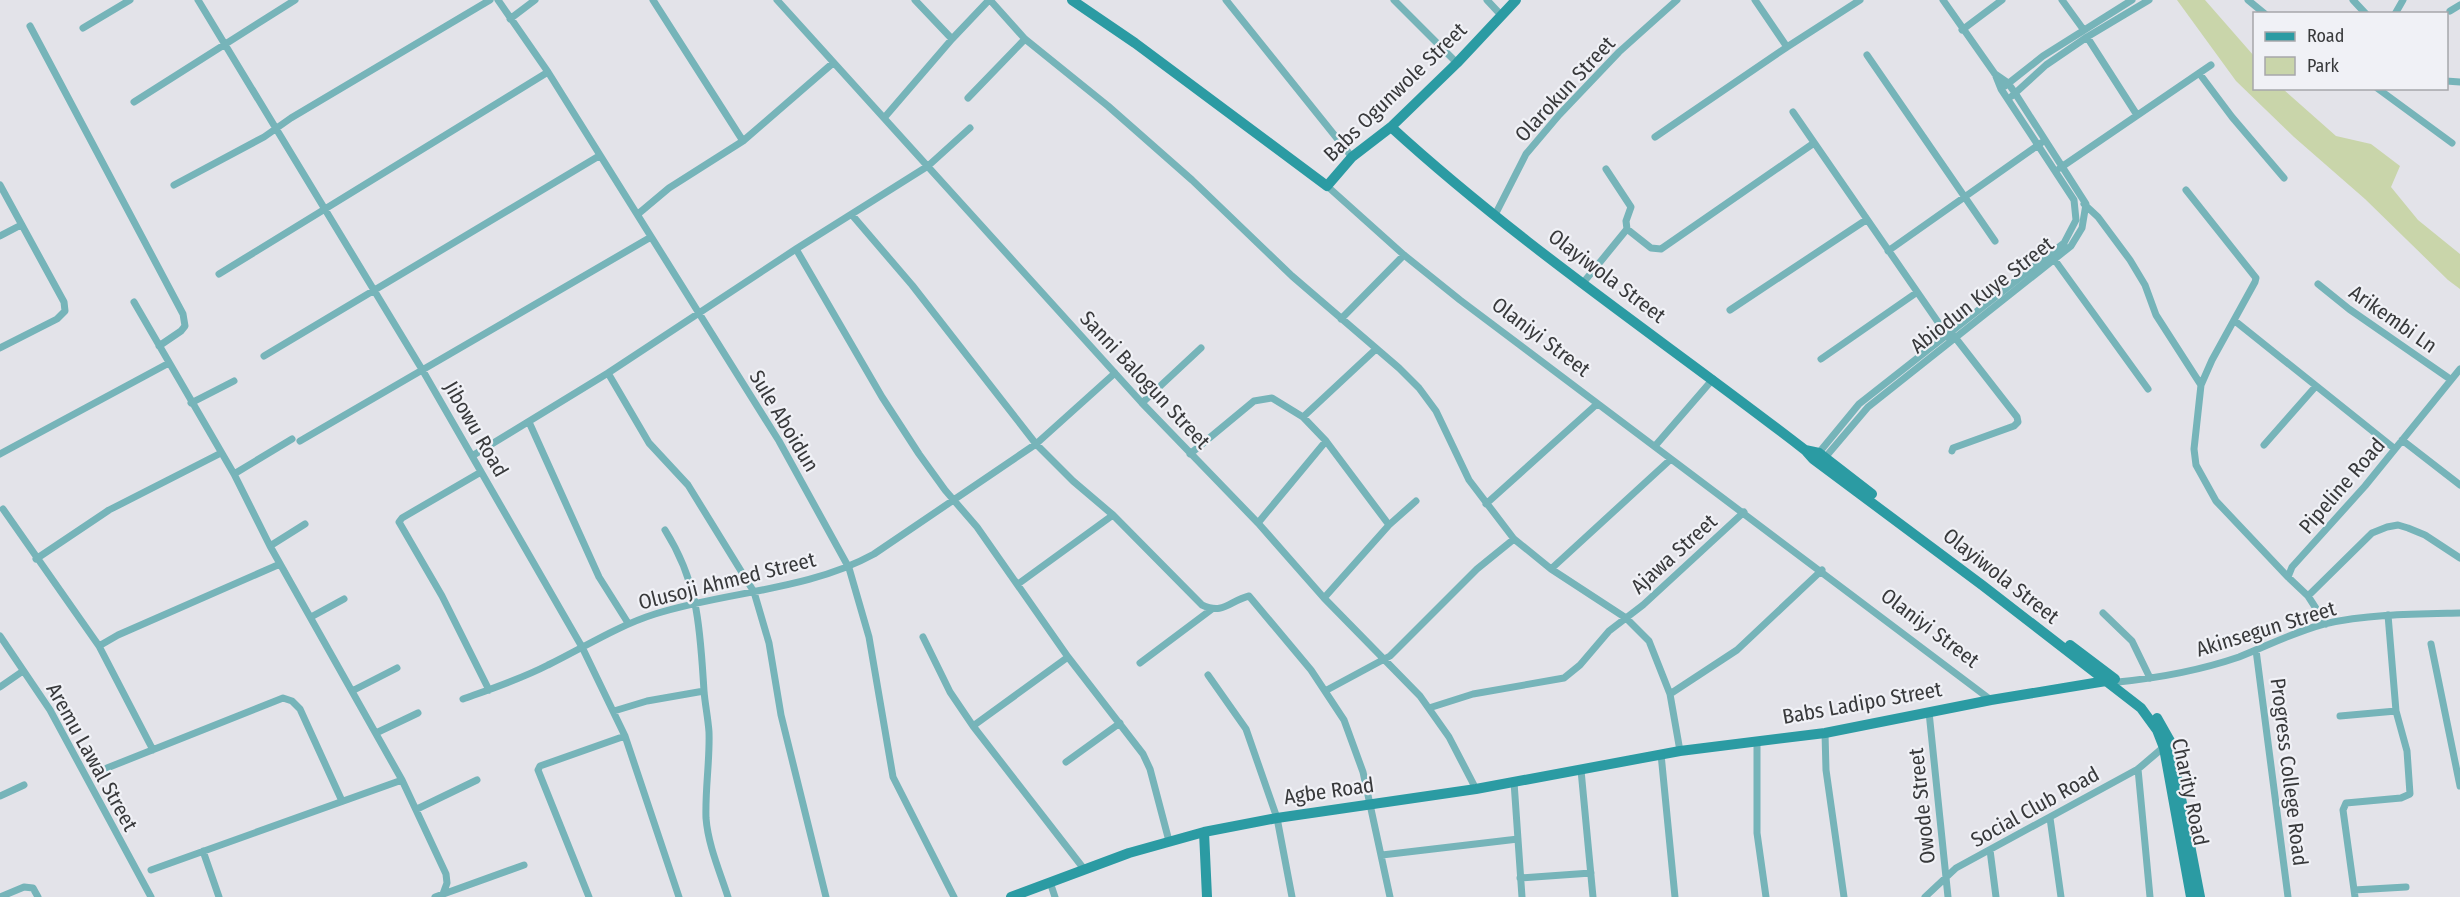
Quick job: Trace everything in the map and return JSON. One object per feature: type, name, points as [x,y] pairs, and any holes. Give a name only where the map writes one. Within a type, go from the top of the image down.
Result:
[{"type":"street","points":[[83,28],[130,0]]},
{"type":"street","name":"Jibowu Road","points":[[198,0],[423,371],[582,647],[625,736],[679,897]]},
{"type":"street","points":[[134,102],[295,0]]},
{"type":"street","points":[[174,185],[264,137],[490,0]]},
{"type":"street","name":"Sule Aboidun","points":[[498,0],[548,72],[599,156],[639,214],[698,314],[779,441],[849,568],[869,637],[893,777],[954,897]]},
{"type":"street","points":[[510,18],[535,0]]},
{"type":"street","points":[[653,0],[743,141]]},
{"type":"street","name":"Sanni Balogun Street","points":[[777,0],[1142,403],[1258,523],[1383,661],[1420,696],[1449,737],[1476,789]]},
{"type":"street","points":[[915,0],[952,39]]},
{"type":"street","points":[[884,118],[989,0],[1025,39],[1108,106],[1192,180],[1244,232],[1412,381],[1430,403],[1469,480],[1514,539],[1551,569],[1626,618],[1649,641],[1670,694],[1680,751]]},
{"type":"street","name":"Olaniyi Street","points":[[1072,0],[1135,43],[1327,186],[1404,255],[1991,700]]},
{"type":"street","points":[[1226,0],[1352,156]]},
{"type":"street","points":[[1394,0],[1457,63]]},
{"type":"street","points":[[1487,0],[1501,15]]},
{"type":"street","name":"Babs Ogunwole Street","points":[[1327,186],[1352,156],[1391,127],[1457,63],[1516,0]]},
{"type":"street","name":"Olarokun Street","points":[[1495,215],[1526,154],[1559,115],[1619,52],[1677,0]]},
{"type":"street","points":[[1755,0],[1787,47]]},
{"type":"street","points":[[1655,137],[1860,0]]},
{"type":"street","points":[[1943,0],[1995,74],[2007,99],[2076,205],[2086,204]]},
{"type":"street","points":[[1962,30],[2002,0]]},
{"type":"street","points":[[2062,0],[2137,115]]},
{"type":"street","points":[[2001,89],[2132,0]]},
{"type":"street","points":[[2007,99],[2085,33],[2149,0]]},
{"type":"street","points":[[2248,0],[2263,12]]},
{"type":"street","points":[[2353,0],[2364,12]]},
{"type":"street","points":[[2450,11],[2460,5]]},
{"type":"street","points":[[30,26],[183,314],[185,326],[159,346]]},
{"type":"street","points":[[968,98],[1025,39]]},
{"type":"street","points":[[1867,55],[1995,241]]},
{"type":"street","points":[[639,214],[669,188],[743,141],[833,63]]},
{"type":"street","points":[[2056,171],[2211,65]]},
{"type":"street","points":[[219,274],[548,72]]},
{"type":"street","points":[[2199,73],[2232,117],[2284,178]]},
{"type":"street","points":[[1995,74],[2008,83],[2086,204],[2130,260],[2145,285],[2156,315],[2200,385]]},
{"type":"street","points":[[2380,90],[2452,143]]},
{"type":"street","points":[[1793,112],[1916,293],[2017,417],[2018,422],[2014,426],[1953,448],[1952,451]]},
{"type":"street","name":"Olayiwola Street","points":[[1391,127],[1495,215],[1819,459],[2106,681]]},
{"type":"street","points":[[472,456],[608,373],[796,249],[928,166],[970,128]]},
{"type":"street","points":[[1888,251],[2045,140]]},
{"type":"street","points":[[1606,169],[1631,207],[1626,221],[1627,229],[1651,248],[1661,249],[1814,143]]},
{"type":"street","points":[[264,356],[599,156]]},
{"type":"street","points":[[0,185],[64,302],[65,311],[57,319],[0,348]]},
{"type":"street","points":[[2186,190],[2256,278],[2200,385],[2194,450],[2196,465],[2201,478],[2216,501],[2288,578],[2308,596],[2326,624]]},
{"type":"street","name":"Abiodun Kuye Street","points":[[1950,337],[2054,259],[2076,239],[2084,222],[2086,204]]},
{"type":"street","name":"Abiodun Kuye Street","points":[[1819,459],[1868,407],[2064,243],[2074,226],[2076,205]]},
{"type":"street","points":[[852,215],[912,285],[1036,444],[1073,481],[1113,515],[1202,605],[1220,609],[1250,597],[1325,691],[1344,720],[1363,772],[1390,897]]},
{"type":"street","points":[[1730,310],[1866,220]]},
{"type":"street","points":[[0,236],[21,225]]},
{"type":"street","points":[[1583,283],[1627,229]]},
{"type":"street","points":[[234,474],[423,371],[651,237]]},
{"type":"street","points":[[796,249],[885,402],[919,454],[977,527],[1068,657],[1147,761],[1169,841]]},
{"type":"street","points":[[1341,319],[1404,255]]},
{"type":"street","points":[[2054,259],[2148,388]]},
{"type":"street","name":"Arikembi Ln","points":[[2318,284],[2349,309],[2451,380]]},
{"type":"street","points":[[1821,359],[1916,293]]},
{"type":"street","points":[[135,302],[191,403],[234,474],[270,546],[417,809],[446,874],[447,883],[439,896]]},
{"type":"street","points":[[2235,321],[2395,450]]},
{"type":"street","points":[[1142,403],[1201,348]]},
{"type":"street","points":[[1303,417],[1376,349]]},
{"type":"street","points":[[0,454],[169,363]]},
{"type":"street","name":"Pipeline Road","points":[[2288,578],[2292,567],[2395,450],[2459,371]]},
{"type":"street","points":[[608,373],[650,443],[688,485],[754,592],[769,643],[781,714],[826,897]]},
{"type":"street","name":"Olusoji Ahmed Street","points":[[463,699],[548,665],[628,623],[696,603],[754,592],[849,568],[874,554],[1036,444],[1115,373]]},
{"type":"street","points":[[1654,446],[1713,379]]},
{"type":"street","points":[[191,403],[234,381]]},
{"type":"street","points":[[2264,445],[2316,386]]},
{"type":"street","points":[[1190,454],[1254,401],[1272,398],[1303,417],[1326,441],[1389,525]]},
{"type":"street","points":[[1486,504],[1598,404]]},
{"type":"street","points":[[529,422],[599,577],[628,623]]},
{"type":"street","points":[[2402,440],[2460,484]]},
{"type":"street","points":[[1258,523],[1326,441]]},
{"type":"street","points":[[36,559],[109,510],[221,453]]},
{"type":"street","points":[[1551,569],[1671,459]]},
{"type":"street","name":"Charity Road","points":[[1819,459],[2118,682],[2154,713],[2167,744],[2200,897]]},
{"type":"street","points":[[481,472],[402,518],[399,522],[442,596],[489,690]]},
{"type":"street","points":[[1324,598],[1389,525],[1416,501]]},
{"type":"street","points":[[3,509],[99,646],[153,750]]},
{"type":"street","name":"Ajawa Street","points":[[1429,708],[1473,694],[1564,678],[1580,665],[1609,631],[1744,512]]},
{"type":"street","points":[[1018,584],[1113,515]]},
{"type":"street","points":[[270,546],[305,524]]},
{"type":"street","points":[[2308,596],[2372,533],[2387,527],[2398,525],[2425,535],[2460,558]]},
{"type":"street","points":[[665,530],[678,551],[690,578],[696,603],[704,655],[704,691],[709,732],[706,818],[709,837],[728,897]]},
{"type":"street","points":[[1325,691],[1396,652],[1477,569],[1514,539]]},
{"type":"street","points":[[99,646],[128,630],[280,564]]},
{"type":"street","points":[[1670,694],[1737,650],[1822,570]]},
{"type":"street","points":[[311,617],[344,599]]},
{"type":"street","points":[[1140,663],[1212,609]]},
{"type":"street","points":[[2103,613],[2132,641],[2150,678]]},
{"type":"street","name":"Akinsegun Street","points":[[2118,682],[2150,678],[2222,663],[2285,637],[2326,624],[2388,615],[2460,613]]},
{"type":"street","points":[[2388,615],[2396,711],[2407,752],[2410,794],[2401,798],[2346,803],[2343,810],[2355,893],[2406,887]]},
{"type":"street","name":"Aremu Lawal Street","points":[[0,636],[50,710],[151,897]]},
{"type":"street","points":[[924,637],[950,692],[973,726],[1084,869]]},
{"type":"street","points":[[2431,644],[2460,786]]},
{"type":"street","name":"Progress College Road","points":[[2256,650],[2288,897]]},
{"type":"street","points":[[973,726],[1068,657]]},
{"type":"street","points":[[352,692],[397,668]]},
{"type":"street","points":[[0,687],[23,671]]},
{"type":"street","points":[[1208,675],[1246,729],[1277,818],[1292,897]]},
{"type":"street","name":"Charity Road","points":[[2106,681],[2148,716],[2167,744],[2191,897]]},
{"type":"street","name":"Babs Ladipo Street","points":[[1661,754],[1825,733],[1991,700],[2106,681]]},
{"type":"street","points":[[614,711],[647,701],[704,691]]},
{"type":"street","points":[[107,768],[283,698],[292,701],[300,709],[342,801]]},
{"type":"street","points":[[2340,716],[2396,711]]},
{"type":"street","name":"Owode Street","points":[[1929,712],[1948,897]]},
{"type":"street","points":[[376,733],[418,713]]},
{"type":"street","points":[[1066,762],[1120,723]]},
{"type":"street","points":[[1825,733],[1826,770],[1844,897]]},
{"type":"street","points":[[589,897],[538,770],[540,766],[625,736]]},
{"type":"street","points":[[1757,741],[1757,833],[1766,897]]},
{"type":"street","name":"Social Club Road","points":[[1924,897],[1946,877],[1990,850],[2138,769],[2167,744]]},
{"type":"street","points":[[1661,754],[1675,897]]},
{"type":"street","name":"Agbe Road","points":[[1011,897],[1084,869],[1204,832],[1311,811],[1371,805],[1476,789],[1661,754]]},
{"type":"street","points":[[2138,769],[2150,897]]},
{"type":"street","points":[[1581,770],[1593,897]]},
{"type":"street","points":[[152,870],[402,780]]},
{"type":"street","points":[[417,809],[477,780]]},
{"type":"street","points":[[1514,782],[1522,897]]},
{"type":"street","points":[[0,796],[24,785]]},
{"type":"street","points":[[2050,818],[2061,897]]},
{"type":"street","points":[[1204,832],[1207,897]]},
{"type":"street","points":[[1382,855],[1518,839]]},
{"type":"street","points":[[1990,850],[1996,897]]},
{"type":"street","points":[[203,851],[219,897]]},
{"type":"street","points":[[439,896],[524,865]]},
{"type":"street","points":[[1520,878],[1591,873]]},
{"type":"street","points":[[1050,882],[1055,897]]},
{"type":"street","points":[[0,897],[24,887],[33,888],[38,897]]},
{"type":"green space","points":[[2177,0],[2205,0],[2253,55],[2253,90],[2284,90],[2336,136],[2371,144],[2400,166],[2391,187],[2418,220],[2460,254],[2460,289],[2365,199],[2294,137],[2236,81]]}]
